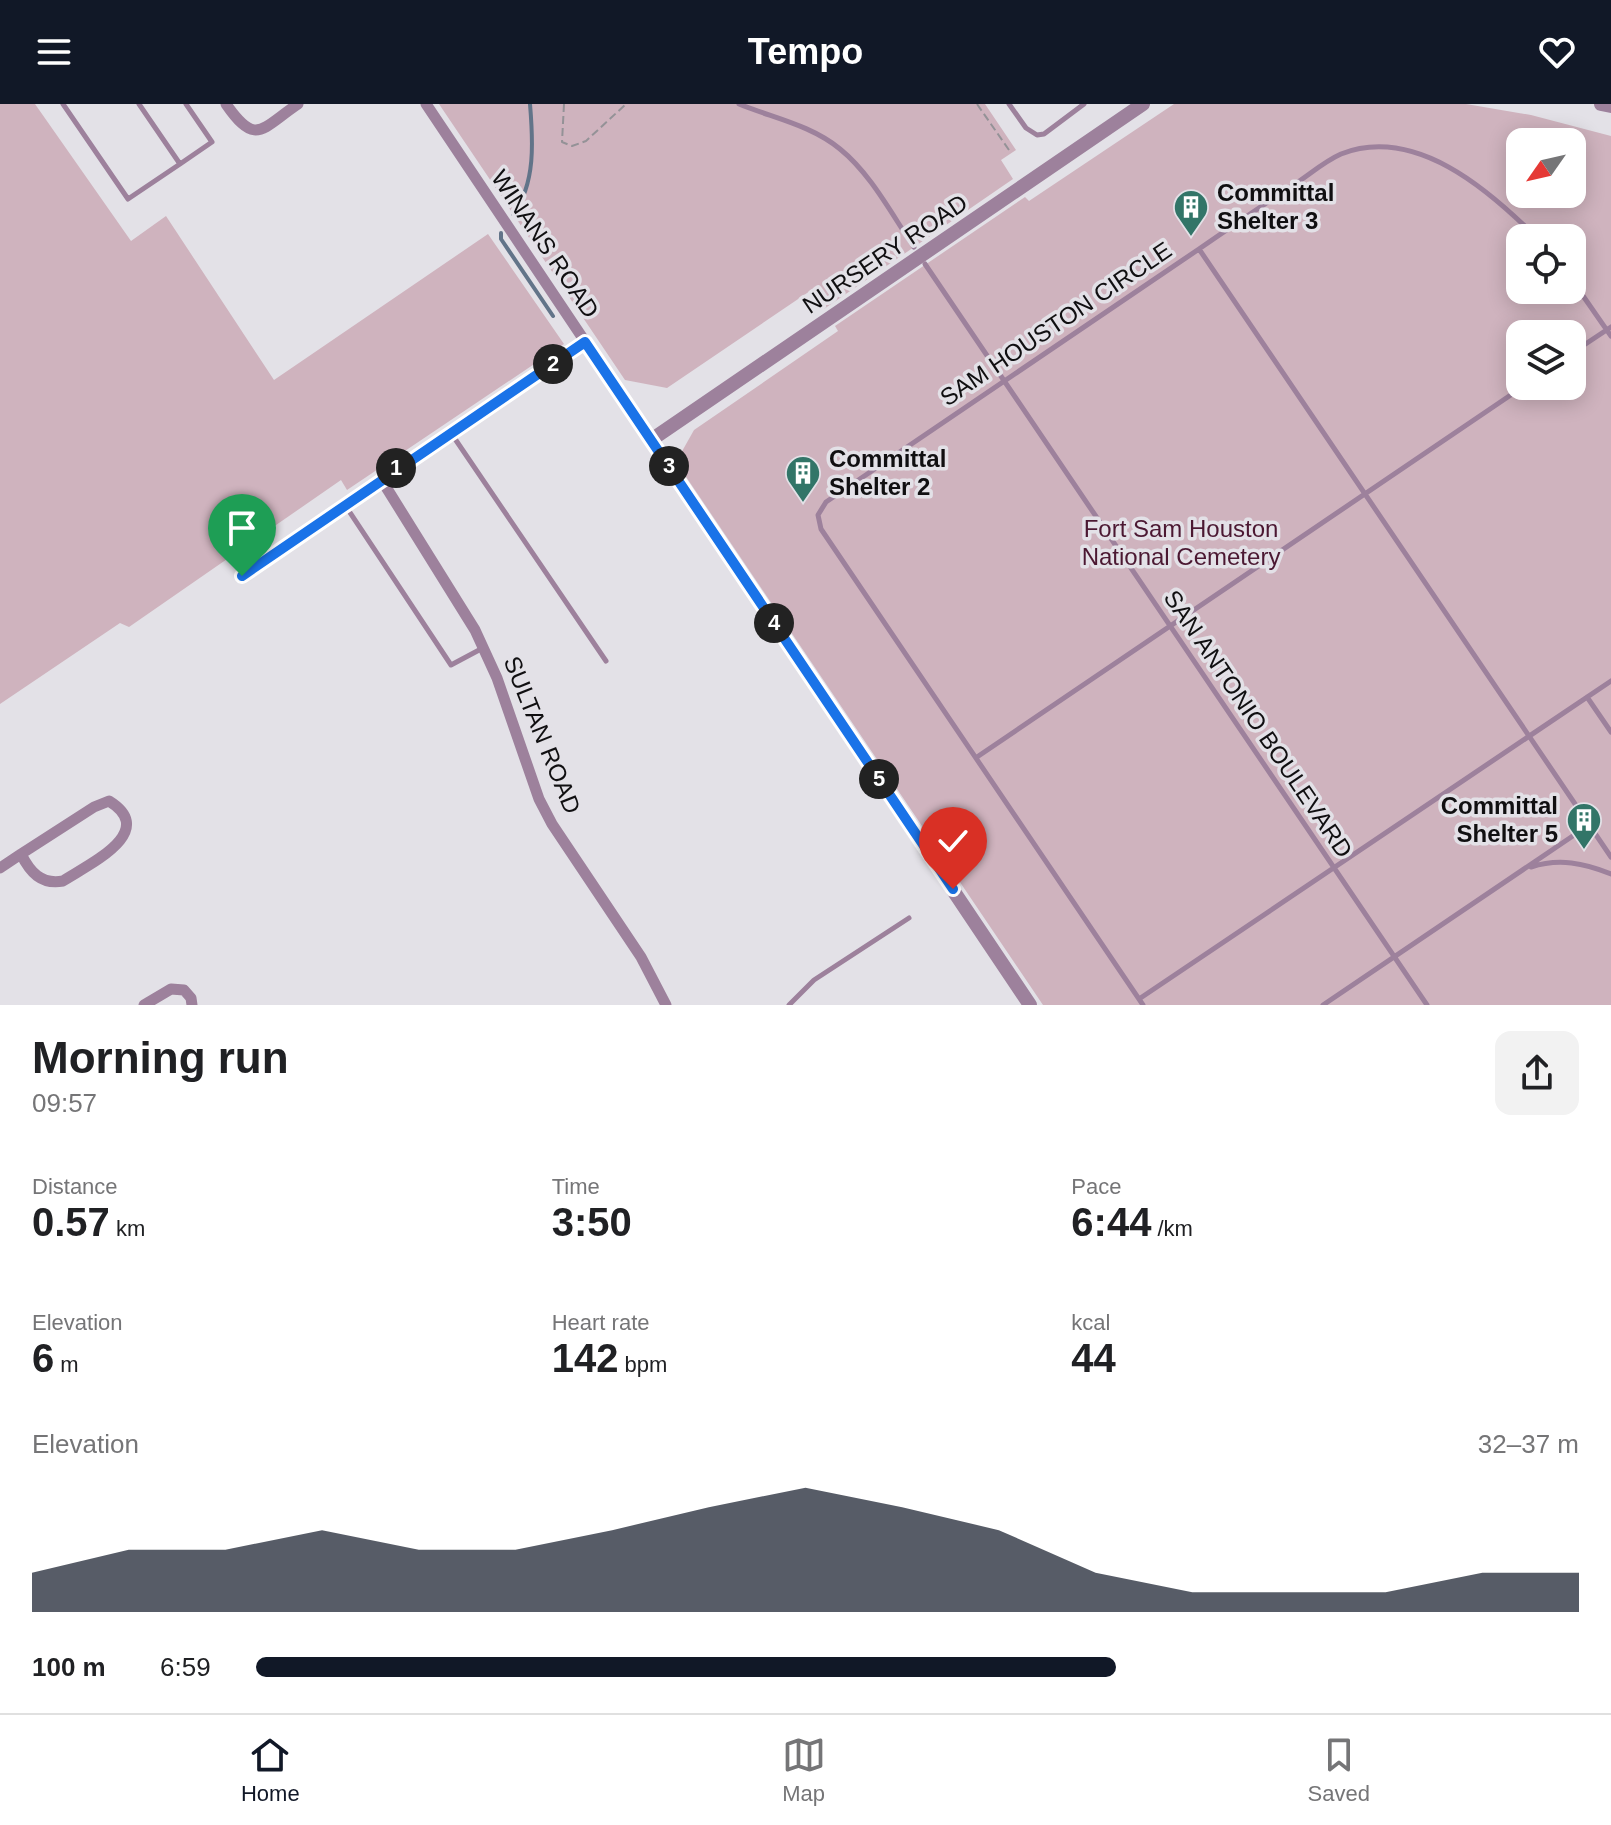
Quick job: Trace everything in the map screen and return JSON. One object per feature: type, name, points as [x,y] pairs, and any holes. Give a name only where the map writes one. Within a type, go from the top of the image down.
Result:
[{"type":"street","points":[[226,104],[242,128],[251,131],[261,129],[298,104]]},
{"type":"street","name":"WINANS ROAD","points":[[426,104],[1030,1005]]},
{"type":"street","name":"NURSERY ROAD","points":[[651,440],[1143,104]]},
{"type":"street","points":[[1601,104],[1611,106]]},
{"type":"street","points":[[381,479],[585,342]]},
{"type":"street","name":"SULTAN ROAD","points":[[381,479],[483,647],[539,799],[552,824],[641,957],[666,1005]]},
{"type":"street","points":[[0,868],[21,854],[94,807],[109,801],[123,809],[128,827],[119,843],[63,881],[54,883],[37,878],[21,854]]},
{"type":"street","points":[[144,1005],[171,989],[184,990],[191,998],[192,1005]]},
{"type":"lane","points":[[63,104],[128,199],[212,142],[186,104]]},
{"type":"lane","points":[[139,104],[180,164]]},
{"type":"lane","points":[[739,104],[807,129],[840,148],[854,162],[914,247]]},
{"type":"lane","points":[[1009,104],[1026,128],[1037,135],[1044,134],[1084,104]]},
{"type":"lane","points":[[1199,249],[1335,157],[1380,146],[1409,150],[1453,171],[1491,196],[1522,224]]},
{"type":"lane","name":"SAM HOUSTON CIRCLE","points":[[1141,1002],[821,529],[818,515],[826,502],[1199,249],[1611,857]]},
{"type":"lane","name":"SAN ANTONIO BOULEVARD","points":[[925,264],[1427,1005]]},
{"type":"lane","points":[[1586,299],[1610,331],[1586,345]]},
{"type":"lane","points":[[977,757],[1506,398]]},
{"type":"lane","points":[[450,433],[606,661]]},
{"type":"lane","points":[[242,576],[381,479]]},
{"type":"lane","points":[[345,505],[451,665],[483,647]]},
{"type":"lane","points":[[1141,1002],[1611,681]]},
{"type":"lane","points":[[1587,697],[1611,732]]},
{"type":"lane","points":[[1323,1005],[1589,825]]},
{"type":"lane","points":[[1523,870],[1561,862],[1585,865],[1611,874]]},
{"type":"lane","points":[[789,1005],[814,980],[909,918]]},
{"type":"path","points":[[564,104],[562,142],[572,146],[586,141],[626,104]]},
{"type":"path","points":[[977,104],[1009,150]]},
{"type":"green space","points":[[0,104],[35,104],[131,241],[166,216],[274,380],[488,234],[564,344],[347,490],[341,480],[129,627],[120,623],[0,704]]},
{"type":"green space","points":[[439,104],[985,104],[1016,150],[1001,160],[1013,179],[824,309],[810,291],[667,388],[625,380]]},
{"type":"green space","name":"Fort Sam Houston National Cemetery","points":[[1174,104],[1466,104],[1531,115],[1581,128],[1506,128],[1506,208],[1586,208],[1586,129],[1611,136],[1611,1005],[1043,1005],[676,462],[694,430],[838,331],[835,326],[1025,197],[1029,201]]},
{"type":"waterway","points":[[513,214],[529,176],[532,147],[530,104]]},
{"type":"waterway","points":[[501,233],[501,239],[553,316]]},
{"type":"place","name":"Committal Shelter 3","points":[[1191,238]]},
{"type":"place","name":"Committal Shelter 2","points":[[803,504]]},
{"type":"place","name":"Committal Shelter 5","points":[[1584,851]]},
{"type":"route","points":[[242,576],[585,342],[953,889]]}]
